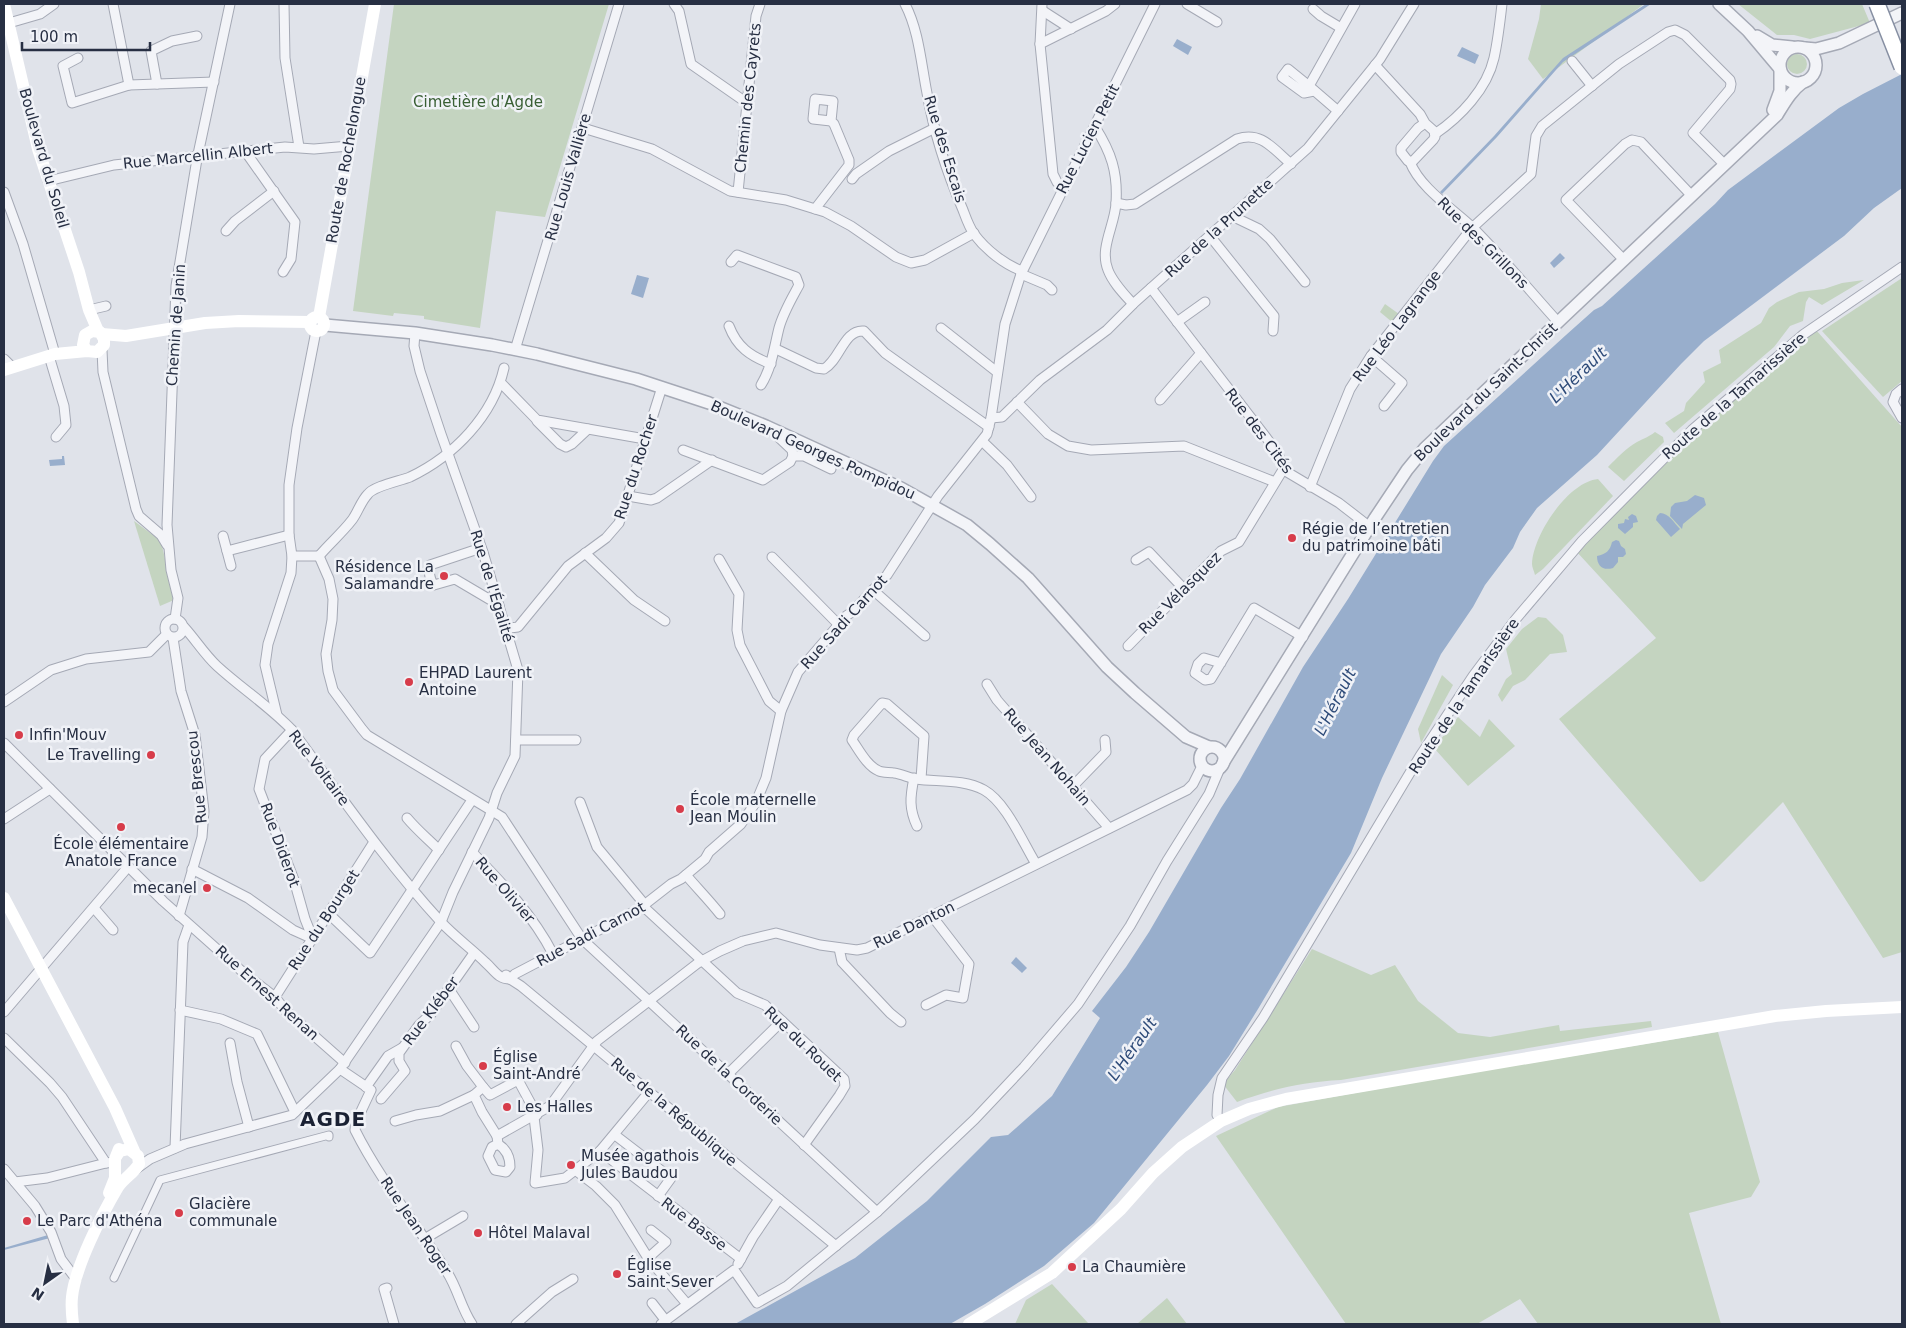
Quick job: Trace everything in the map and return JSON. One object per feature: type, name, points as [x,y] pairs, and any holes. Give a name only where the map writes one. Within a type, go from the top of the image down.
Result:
[{"type":"highway","points":[[1877,4],[1902,67]]},
{"type":"main road","name":"Boulevard du Soleil","points":[[4,4],[48,181],[90,310],[94,342]]},
{"type":"main road","name":"Route de Rochelongue","points":[[317,324],[375,4]]},
{"type":"main road","name":"Boulevard Georges Pompidou","points":[[6,366],[94,342],[205,323],[317,324]]},
{"type":"main road","points":[[4,898],[115,1108],[120,1123],[139,1160],[135,1170],[122,1181],[108,1202],[76,1279],[71,1299],[73,1323]]},
{"type":"main road","points":[[972,1323],[1052,1273],[1121,1209],[1153,1173],[1182,1146],[1221,1122],[1249,1109],[1296,1097],[1775,1016],[1902,1007]]},
{"type":"main road","points":[[108,1202],[110,1189],[115,1178],[113,1161],[121,1141],[120,1123]]},
{"type":"main road","points":[[113,1161],[124,1149],[135,1151]]},
{"type":"main road","points":[[113,1161],[123,1172],[135,1170]]},
{"type":"street","points":[[9,23],[44,13],[54,4]]},
{"type":"street","points":[[113,4],[129,85]]},
{"type":"street","name":"Chemin de Janin","points":[[175,619],[178,598],[170,570],[166,525],[176,286],[198,155],[230,4]]},
{"type":"street","points":[[284,4],[285,58],[299,147]]},
{"type":"street","name":"Rue Louis Vallière","points":[[515,350],[619,4]]},
{"type":"street","points":[[674,4],[679,11],[691,64],[747,103]]},
{"type":"street","name":"Chemin des Cayrets","points":[[738,192],[756,16],[760,4]]},
{"type":"street","name":"Rue des Escais","points":[[905,4],[915,28],[935,128],[957,197],[974,233],[992,252],[1022,273]]},
{"type":"street","points":[[1040,44],[1115,4]]},
{"type":"street","name":"Rue Lucien Petit","points":[[990,423],[1005,324],[1022,273],[1155,4]]},
{"type":"street","points":[[1186,4],[1217,22]]},
{"type":"street","points":[[1338,111],[1312,88],[1341,28],[1355,4]]},
{"type":"street","name":"Rue de la Prunette","points":[[990,423],[1002,417],[1045,376],[1107,330],[1150,288],[1308,148],[1375,65],[1414,4]]},
{"type":"street","points":[[1410,162],[1433,140],[1435,134],[1450,124],[1476,95],[1487,77],[1494,60],[1502,4]]},
{"type":"street","points":[[1719,4],[1748,31],[1783,76],[1792,82],[1809,80],[1815,70],[1829,55],[1899,17]]},
{"type":"street","points":[[1043,7],[1071,28]]},
{"type":"street","points":[[1043,7],[1040,44],[1053,174],[1057,182],[1064,188]]},
{"type":"street","points":[[1313,9],[1341,28]]},
{"type":"street","points":[[1748,31],[1772,45],[1816,49],[1839,43],[1899,17]]},
{"type":"street","name":"Rue Léo Lagrange","points":[[1310,487],[1350,389],[1371,356],[1472,228],[1530,174],[1536,136],[1542,126],[1619,64],[1668,32],[1675,30],[1683,34],[1730,80],[1730,89],[1693,133],[1724,164]]},
{"type":"street","points":[[157,84],[151,51],[172,41],[197,36]]},
{"type":"street","points":[[1780,70],[1780,58],[1783,53],[1792,47]]},
{"type":"street","points":[[1805,48],[1814,57],[1815,70]]},
{"type":"street","points":[[78,58],[63,66],[72,103],[129,85],[214,82]]},
{"type":"street","points":[[1572,61],[1592,86]]},
{"type":"street","points":[[1375,65],[1420,114],[1425,123],[1432,127],[1435,134]]},
{"type":"street","name":"Boulevard du Saint-Christ","points":[[1766,126],[1780,91],[1780,70]]},
{"type":"street","name":"Boulevard du Saint-Christ","points":[[1222,766],[1370,527],[1407,470],[1425,448],[1766,126],[1777,115],[1794,89],[1803,82]]},
{"type":"street","points":[[815,209],[849,165],[850,160],[831,121]]},
{"type":"street","name":"Rue des Grillons","points":[[1425,123],[1418,128],[1401,148],[1402,154],[1438,198],[1472,228],[1558,322]]},
{"type":"street","points":[[1095,127],[1114,164],[1116,203],[1106,246],[1108,270],[1133,304]]},
{"type":"street","points":[[583,128],[652,149],[730,191],[786,200],[842,220],[896,257],[911,263],[925,260],[974,233]]},
{"type":"street","points":[[852,179],[856,174],[889,151],[935,128]]},
{"type":"street","points":[[1116,203],[1135,204],[1237,139],[1247,136],[1255,136],[1263,140],[1291,164]]},
{"type":"street","points":[[1624,260],[1566,200],[1625,144],[1632,140],[1641,142],[1691,195]]},
{"type":"street","name":"Rue Marcellin Albert","points":[[48,181],[114,165],[198,155],[299,147],[314,149],[349,146]]},
{"type":"street","points":[[245,151],[295,222],[291,259],[283,272]]},
{"type":"street","points":[[226,231],[235,220],[274,191]]},
{"type":"street","points":[[4,192],[23,244],[64,406],[66,425],[56,437]]},
{"type":"street","points":[[1232,216],[1259,229],[1270,238],[1305,282]]},
{"type":"street","points":[[1210,236],[1274,316],[1273,330]]},
{"type":"street","points":[[731,262],[738,255],[796,277],[799,285],[779,326],[776,349],[768,374],[761,384]]},
{"type":"street","name":"Route de la Tamarissière","points":[[1221,1122],[1218,1115],[1218,1095],[1222,1078],[1263,1018],[1425,749],[1473,676],[1515,620],[1582,541],[1692,430],[1797,339],[1902,267]]},
{"type":"street","points":[[1022,273],[1047,285],[1052,290]]},
{"type":"street","name":"Rue des Cités","points":[[1150,288],[1275,449],[1284,468],[1291,475],[1310,487],[1340,503],[1370,527]]},
{"type":"street","points":[[1177,322],[1205,302]]},
{"type":"street","points":[[90,310],[106,306]]},
{"type":"street","name":"Boulevard Georges Pompidou","points":[[317,324],[415,333],[515,350],[636,379],[709,403],[766,426],[901,488],[967,525],[1028,578],[1107,667],[1186,738],[1201,763]]},
{"type":"street","name":"Route de Rochelongue","points":[[277,715],[265,665],[268,644],[291,573],[292,556],[289,536],[288,485],[317,324]]},
{"type":"street","points":[[729,326],[733,337],[742,349],[771,364]]},
{"type":"street","points":[[941,328],[997,372]]},
{"type":"street","points":[[776,349],[816,368],[824,369],[830,364],[852,334],[859,330],[864,330],[885,353],[990,423]]},
{"type":"street","name":"Rue de l'Égalité","points":[[295,1112],[342,1066],[441,922],[515,756],[518,677],[512,649],[481,548],[420,371],[414,346],[415,333]]},
{"type":"street","name":"Boulevard du Soleil","points":[[94,342],[136,509],[139,516],[161,534],[168,548]]},
{"type":"street","points":[[1160,400],[1201,353]]},
{"type":"street","points":[[1371,356],[1402,384],[1384,406]]},
{"type":"street","points":[[292,556],[319,556],[352,520],[369,492],[410,477],[441,460],[459,445],[476,425],[501,384],[504,368]]},
{"type":"street","points":[[501,384],[560,444],[566,447],[572,444],[588,429]]},
{"type":"street","name":"Rue du Rocher","points":[[512,649],[519,630],[518,627],[568,566],[614,530],[621,517],[662,387]]},
{"type":"street","points":[[1902,389],[1896,394],[1893,402],[1902,418]]},
{"type":"street","points":[[1017,402],[1048,434],[1068,446],[1091,450],[1184,446],[1276,482]]},
{"type":"street","points":[[537,420],[646,439]]},
{"type":"street","name":"Rue Sadi Carnot","points":[[510,980],[515,974],[644,906],[671,884],[686,875],[741,824],[756,802],[766,778],[781,711],[798,672],[846,616],[874,590],[893,566],[932,505],[982,441],[990,423]]},
{"type":"street","points":[[683,450],[763,480],[790,462],[793,456],[792,450],[766,426]]},
{"type":"street","points":[[982,441],[1007,465],[1032,497]]},
{"type":"street","points":[[793,456],[804,456],[831,469]]},
{"type":"street","points":[[628,496],[651,500],[657,498],[712,460]]},
{"type":"street","name":"Rue Vélasquez","points":[[1128,646],[1221,551],[1239,542],[1284,468]]},
{"type":"street","points":[[223,536],[231,566]]},
{"type":"street","points":[[227,551],[289,536]]},
{"type":"street","points":[[481,548],[430,565],[431,583],[434,586],[455,579],[499,605]]},
{"type":"street","points":[[1136,560],[1149,552],[1184,588]]},
{"type":"street","points":[[585,553],[634,600],[665,621]]},
{"type":"street","name":"Rue de la Corderie","points":[[319,556],[329,579],[333,598],[332,620],[326,654],[333,690],[367,734],[502,817],[582,939],[877,1212]]},
{"type":"street","points":[[772,557],[839,625]]},
{"type":"street","points":[[719,559],[739,594],[737,630],[740,645],[769,701],[781,711]]},
{"type":"street","points":[[874,590],[925,636]]},
{"type":"street","points":[[1221,663],[1254,608],[1303,637]]},
{"type":"street","points":[[4,702],[51,670],[86,659],[148,652],[170,636],[181,635],[184,627],[181,621],[170,620],[166,624],[165,629],[170,636]]},
{"type":"street","points":[[504,622],[510,628],[518,627]]},
{"type":"street","name":"Rue Voltaire","points":[[184,627],[214,664],[277,715],[292,730],[374,842],[441,922]]},
{"type":"street","name":"Rue Brescou","points":[[170,636],[181,690],[195,735],[204,812],[202,837],[179,916]]},
{"type":"street","name":"Rue Jean Nohain","points":[[987,684],[996,700],[1109,828]]},
{"type":"street","points":[[917,826],[911,813],[910,797],[918,779],[924,736],[888,704],[882,703],[854,735],[852,740],[867,761],[879,771],[918,779],[964,784],[983,790],[995,799],[1007,815],[1036,864]]},
{"type":"street","name":"Boulevard du Saint-Christ","points":[[1213,748],[1245,729]]},
{"type":"street","name":"Rue Diderot","points":[[292,730],[265,760],[259,789],[294,880],[313,939]]},
{"type":"street","name":"Boulevard Georges Pompidou","points":[[1186,738],[1213,748]]},
{"type":"street","points":[[516,740],[576,740]]},
{"type":"street","points":[[1072,786],[1106,752],[1105,740]]},
{"type":"street","name":"Rue Ernest Renan","points":[[4,743],[179,916],[274,997],[342,1066],[369,1089]]},
{"type":"street","points":[[734,1270],[756,1302],[787,1286],[877,1212],[975,1119],[1024,1067],[1078,1004],[1130,926],[1167,861],[1209,794],[1222,766],[1224,756],[1213,748],[1202,751],[1201,763],[1208,771],[1213,771],[1222,766]]},
{"type":"street","name":"Rue Danton","points":[[474,1095],[498,1140],[550,1106],[594,1045],[702,961],[742,941],[776,933],[820,945],[857,950],[867,948],[1187,790],[1193,784],[1201,763]]},
{"type":"street","points":[[4,819],[50,789]]},
{"type":"street","points":[[329,914],[370,953],[472,800]]},
{"type":"street","name":"Rue du Rouet","points":[[580,802],[597,847],[646,909],[737,993],[765,1006],[844,1079],[845,1086],[839,1096],[804,1145]]},
{"type":"street","points":[[406,818],[439,850]]},
{"type":"street","name":"Rue du Bourget","points":[[274,997],[374,842]]},
{"type":"street","name":"Rue Olivier","points":[[472,852],[518,899],[553,954]]},
{"type":"street","points":[[4,1012],[128,867]]},
{"type":"street","points":[[192,869],[248,898],[293,930],[313,939]]},
{"type":"street","points":[[686,875],[720,914]]},
{"type":"street","points":[[94,908],[113,930]]},
{"type":"street","points":[[926,1005],[946,994],[963,998],[969,964],[932,916]]},
{"type":"street","name":"Rue de la République","points":[[441,922],[486,963],[495,974],[521,986],[836,1246]]},
{"type":"street","points":[[171,1150],[183,942],[189,925]]},
{"type":"street","points":[[839,948],[842,962],[890,1013],[901,1022]]},
{"type":"street","name":"Rue Kléber","points":[[380,1099],[405,1071],[398,1057],[404,1047],[419,1025],[431,1014],[474,953]]},
{"type":"street","points":[[449,989],[474,1027]]},
{"type":"street","points":[[135,1151],[148,1154],[171,1150],[292,1115],[295,1112],[257,1034],[221,1019],[180,1010]]},
{"type":"street","points":[[728,1074],[782,1022]]},
{"type":"street","points":[[4,1038],[56,1090],[113,1161],[47,1178],[16,1182]]},
{"type":"street","points":[[230,1043],[237,1082],[249,1127]]},
{"type":"street","points":[[456,1046],[467,1066],[490,1095],[518,1080],[535,1116],[538,1150],[535,1184],[565,1178],[600,1151],[649,1092]]},
{"type":"street","points":[[369,1089],[388,1056],[404,1047]]},
{"type":"street","points":[[396,1122],[440,1110],[474,1095],[483,1087]]},
{"type":"street","name":"Rue Jean Roger","points":[[369,1089],[356,1122],[355,1130],[411,1220],[426,1238],[454,1283],[472,1324]]},
{"type":"street","points":[[114,1278],[160,1180],[329,1135],[329,1137]]},
{"type":"street","points":[[615,1135],[670,1178],[658,1196]]},
{"type":"street","points":[[135,1170],[150,1159],[171,1150]]},
{"type":"street","name":"Rue Basse","points":[[600,1151],[741,1259]]},
{"type":"street","points":[[4,1169],[35,1206],[50,1232],[61,1259],[76,1279]]},
{"type":"street","points":[[575,1170],[596,1186],[614,1205],[648,1258],[687,1304]]},
{"type":"street","points":[[652,1303],[664,1323],[734,1270],[779,1199]]},
{"type":"street","points":[[426,1238],[463,1216]]},
{"type":"street","points":[[648,1258],[666,1242],[651,1230]]},
{"type":"street","points":[[516,1324],[552,1292],[573,1280]]},
{"type":"street","points":[[387,1288],[384,1289],[394,1324]]},
{"type":"green space","name":"Cimetière d'Agde","points":[[394,4],[609,4],[545,217],[496,211],[480,328],[424,319],[424,316],[394,313],[393,316],[353,311]]},
{"type":"green space","points":[[1541,4],[1644,4],[1543,79],[1528,59],[1539,19]]},
{"type":"green space","points":[[1738,4],[1862,4],[1870,23],[1810,39],[1794,35],[1777,35]]},
{"type":"green space","points":[[1793,54],[1801,54],[1807,60],[1807,68],[1801,74],[1793,74],[1787,68],[1787,60]]},
{"type":"green space","points":[[1902,278],[1902,381],[1883,397],[1822,331]]},
{"type":"green space","points":[[1864,280],[1822,305],[1809,297],[1806,302],[1803,321],[1790,326],[1774,347],[1674,433],[1665,423],[1684,411],[1686,403],[1705,382],[1703,372],[1721,363],[1719,350],[1761,323],[1769,308],[1777,302],[1799,292],[1824,289],[1842,283]]},
{"type":"green space","points":[[1385,304],[1399,314],[1392,322],[1380,312]]},
{"type":"green space","points":[[1816,330],[1902,427],[1902,952],[1883,958],[1783,802],[1704,881],[1700,882],[1559,719],[1656,638],[1576,551],[1679,445]]},
{"type":"green space","points":[[1655,432],[1663,437],[1664,442],[1624,481],[1608,467],[1629,447]]},
{"type":"green space","points":[[1598,479],[1613,496],[1535,575],[1532,564],[1534,552],[1545,525],[1575,489],[1587,482]]},
{"type":"green space","points":[[134,521],[161,541],[174,600],[160,606]]},
{"type":"green space","points":[[1538,617],[1546,618],[1563,635],[1567,652],[1550,654],[1525,680],[1513,686],[1502,702],[1498,695],[1506,679],[1512,674],[1506,649],[1522,629]]},
{"type":"green space","points":[[1442,675],[1453,685],[1421,743],[1418,729]]},
{"type":"green space","points":[[1458,717],[1480,737],[1489,719],[1515,746],[1468,786],[1434,748]]},
{"type":"green space","points":[[1312,949],[1371,975],[1395,965],[1418,1001],[1458,1033],[1490,1037],[1559,1025],[1560,1031],[1651,1021],[1652,1027],[1341,1080],[1301,1084],[1263,1093],[1237,1102],[1223,1084],[1235,1070]]},
{"type":"green space","points":[[1718,1032],[1760,1182],[1751,1197],[1689,1213],[1721,1324],[1538,1324],[1520,1299],[1477,1324],[1346,1324],[1216,1136],[1278,1107],[1432,1079]]},
{"type":"green space","points":[[1052,1284],[1089,1324],[1015,1324],[1026,1300]]},
{"type":"green space","points":[[1167,1298],[1187,1324],[1137,1324]]},
{"type":"water","points":[[1646,4],[1651,4],[1563,62],[1497,137],[1442,194],[1440,192],[1494,136],[1563,58]]},
{"type":"water","points":[[1177,39],[1192,47],[1188,55],[1173,46]]},
{"type":"water","points":[[1462,47],[1479,55],[1475,64],[1457,56]]},
{"type":"water","name":"L'Hérault","points":[[1902,74],[1902,188],[1874,208],[1844,236],[1704,341],[1597,455],[1537,508],[1520,532],[1513,548],[1485,585],[1473,607],[1441,654],[1382,778],[1351,853],[1229,1056],[1094,1223],[1044,1266],[950,1324],[735,1324],[855,1258],[927,1201],[991,1137],[1008,1135],[1052,1096],[1100,1018],[1092,1011],[1126,967],[1149,932],[1221,808],[1240,779],[1303,667],[1444,446],[1594,310],[1602,306],[1728,190],[1839,108]]},
{"type":"water","points":[[1560,253],[1565,258],[1554,268],[1550,263]]},
{"type":"water","points":[[637,275],[649,278],[643,298],[631,294]]},
{"type":"water","points":[[62,456],[64,456],[65,465],[50,466],[49,460],[62,459]]},
{"type":"water","points":[[1695,495],[1704,498],[1706,505],[1683,524],[1682,529],[1670,516],[1671,507],[1675,503],[1687,501]]},
{"type":"water","points":[[1660,513],[1669,516],[1680,529],[1671,537],[1656,520]]},
{"type":"water","points":[[1632,514],[1636,516],[1638,522],[1633,523],[1633,527],[1625,534],[1618,528],[1618,524],[1624,523],[1625,519],[1629,520],[1628,517]]},
{"type":"water","points":[[1616,540],[1625,549],[1626,554],[1623,557],[1618,557],[1618,562],[1613,568],[1601,567],[1597,556],[1607,552],[1612,542]]},
{"type":"water","points":[[1016,957],[1027,968],[1022,973],[1011,963]]},
{"type":"water","points":[[48,1235],[50,1238],[4,1250],[4,1248]]},
{"type":"place","name":"Régie de l’entretien du patrimoine bâti","points":[[1292,538]]},
{"type":"place","name":"Résidence La Salamandre","points":[[444,576]]},
{"type":"place","name":"EHPAD Laurent Antoine","points":[[409,682]]},
{"type":"place","name":"Infin'Mouv","points":[[19,735]]},
{"type":"place","name":"Le Travelling","points":[[151,755]]},
{"type":"place","name":"École maternelle Jean Moulin","points":[[680,809]]},
{"type":"place","name":"École élémentaire Anatole France","points":[[121,827]]},
{"type":"place","name":"mecanel","points":[[207,888]]},
{"type":"place","name":"Église Saint-André","points":[[483,1066]]},
{"type":"place","name":"Les Halles","points":[[507,1107]]},
{"type":"place","name":"Musée agathois Jules Baudou","points":[[571,1165]]},
{"type":"place","name":"Glacière communale","points":[[179,1213]]},
{"type":"place","name":"Le Parc d'Athéna","points":[[27,1221]]},
{"type":"place","name":"Hôtel Malaval","points":[[478,1233]]},
{"type":"place","name":"La Chaumière","points":[[1072,1267]]},
{"type":"place","name":"Église Saint-Sever","points":[[617,1274]]},
{"type":"district","name":"AGDE","points":[[333,1119]]}]
